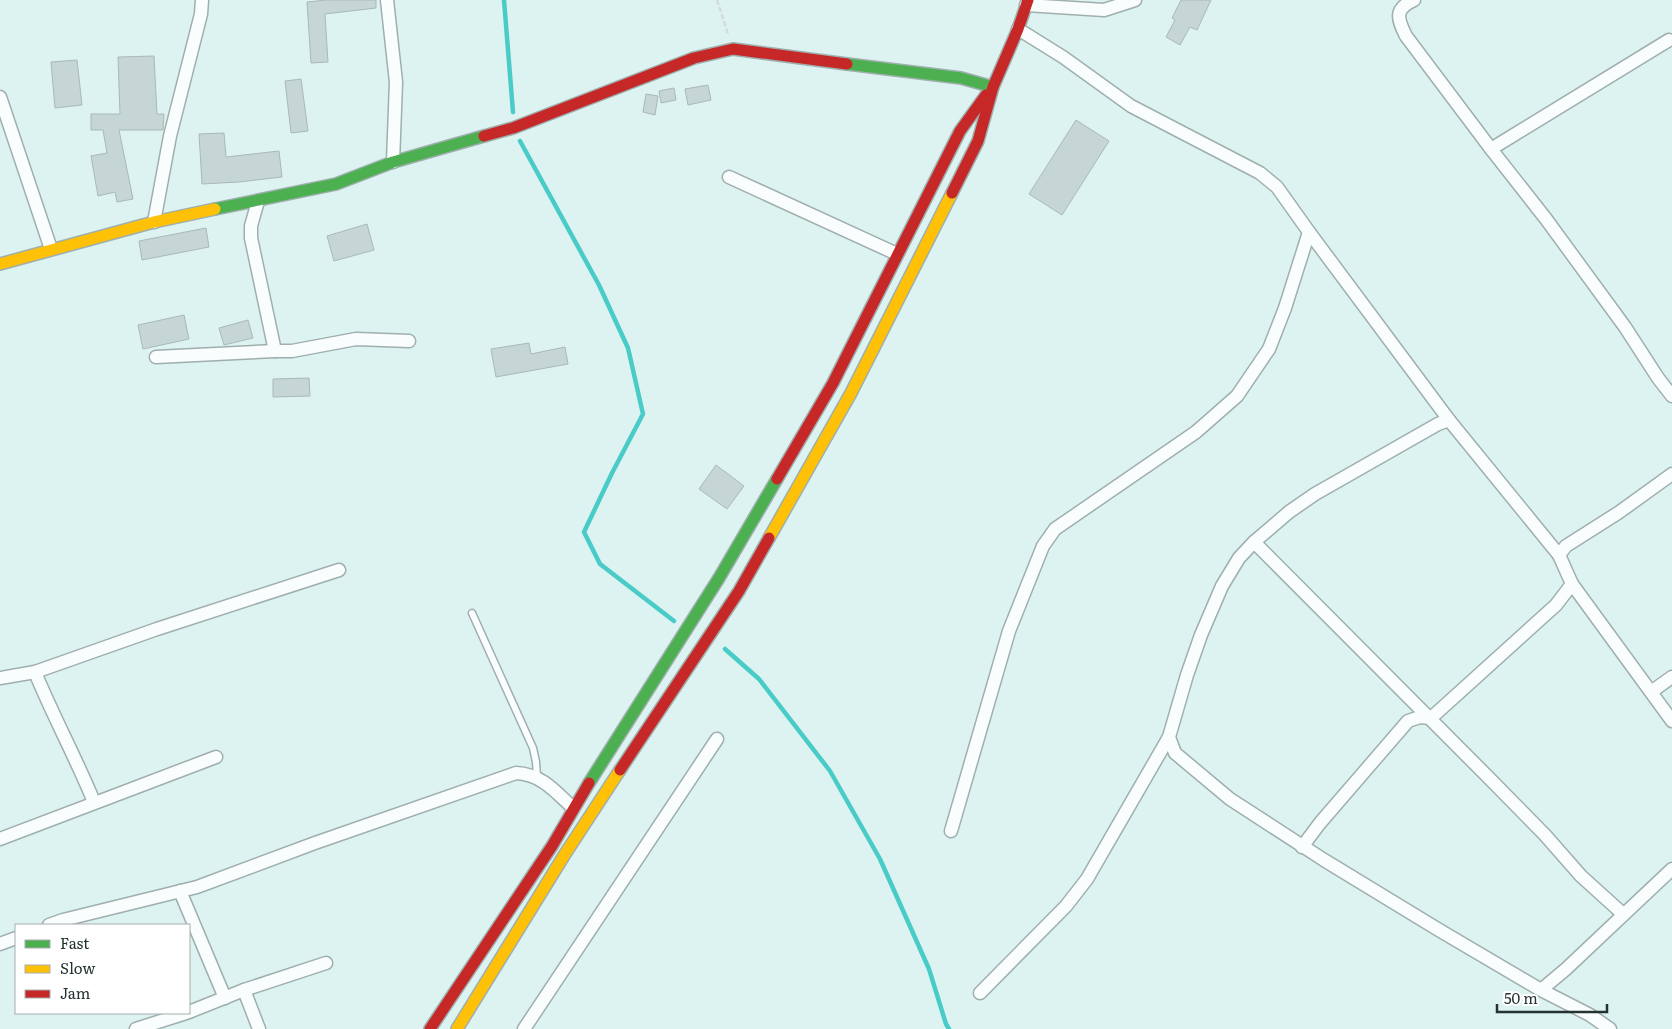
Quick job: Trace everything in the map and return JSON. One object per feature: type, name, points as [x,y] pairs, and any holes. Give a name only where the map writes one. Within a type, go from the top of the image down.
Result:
[{"type":"street","points":[[154,222],[168,143],[201,14],[202,0]]},
{"type":"street","points":[[387,0],[396,82],[393,162]]},
{"type":"street","points":[[457,1029],[565,854],[739,591],[851,393],[978,141],[993,87],[1018,30],[1027,3],[1104,10],[1135,0]]},
{"type":"street","points":[[1414,0],[1403,6],[1399,16],[1399,23],[1406,36],[1584,270],[1626,327],[1658,378],[1672,396]]},
{"type":"street","points":[[1018,30],[1063,57],[1131,106],[1260,172],[1276,187],[1449,420],[1559,555],[1572,584],[1672,721]]},
{"type":"street","points":[[1491,149],[1669,40]]},
{"type":"street","points":[[0,264],[154,222],[325,187],[393,162],[513,128],[694,58],[733,49],[961,78],[993,87]]},
{"type":"street","points":[[430,1029],[552,846],[573,808],[724,570],[833,383],[960,131],[993,87]]},
{"type":"street","points":[[0,97],[51,249]]},
{"type":"street","points":[[728,177],[897,254]]},
{"type":"street","points":[[258,201],[251,226],[251,238],[275,351]]},
{"type":"street","points":[[951,831],[1009,631],[1043,546],[1055,529],[1196,432],[1237,396],[1269,349],[1285,308],[1309,232]]},
{"type":"street","points":[[156,357],[275,351],[292,352],[356,339],[409,341]]},
{"type":"street","points":[[980,993],[1066,906],[1087,879],[1169,736],[1201,634],[1222,586],[1240,558],[1254,542],[1289,512],[1315,494],[1438,424],[1449,420]]},
{"type":"street","points":[[1559,555],[1566,546],[1618,513],[1672,474]]},
{"type":"street","points":[[1254,542],[1545,835],[1581,876],[1624,914]]},
{"type":"street","points":[[0,678],[35,672],[157,629],[339,570]]},
{"type":"street","points":[[1302,847],[1320,823],[1408,721],[1420,717],[1430,718],[1556,605],[1572,584]]},
{"type":"street","points":[[35,672],[79,764],[94,802]]},
{"type":"street","points":[[1651,692],[1672,677]]},
{"type":"street","points":[[1169,736],[1175,753],[1187,764],[1230,799],[1302,847],[1541,990],[1590,1015],[1610,1029]]},
{"type":"street","points":[[524,1029],[717,739]]},
{"type":"street","points":[[0,839],[58,819],[94,802],[216,757]]},
{"type":"street","points":[[52,924],[197,887],[502,776],[527,773],[537,777],[549,785],[573,808]]},
{"type":"street","points":[[1541,990],[1672,869]]},
{"type":"street","points":[[180,891],[225,998]]},
{"type":"street","points":[[0,944],[15,938]]},
{"type":"street","points":[[190,1011],[244,990],[326,963]]},
{"type":"street","points":[[244,990],[259,1029]]},
{"type":"street","points":[[136,1029],[181,1014]]},
{"type":"lane","points":[[472,613],[533,748],[537,777]]},
{"type":"path","points":[[717,0],[733,49]]},
{"type":"building","points":[[376,0],[376,8],[325,14],[328,62],[311,63],[307,2]]},
{"type":"building","points":[[1181,0],[1211,0],[1197,30],[1190,27],[1180,45],[1166,37],[1175,20],[1172,18]]},
{"type":"building","points":[[154,56],[157,114],[164,114],[163,130],[119,130],[133,199],[117,202],[115,192],[98,196],[91,156],[107,153],[103,130],[91,130],[91,114],[120,114],[118,57]]},
{"type":"building","points":[[77,60],[82,105],[55,108],[51,62]]},
{"type":"building","points":[[301,79],[308,131],[291,133],[285,81]]},
{"type":"building","points":[[708,85],[711,100],[688,105],[685,89]]},
{"type":"building","points":[[674,88],[676,100],[661,103],[659,91]]},
{"type":"building","points":[[646,94],[658,96],[655,115],[643,112]]},
{"type":"building","points":[[1076,120],[1109,141],[1062,215],[1029,194]]},
{"type":"building","points":[[224,133],[226,157],[279,151],[282,177],[202,184],[199,134]]},
{"type":"building","points":[[367,224],[374,250],[334,261],[327,236]]},
{"type":"building","points":[[206,228],[209,247],[142,260],[139,241]]},
{"type":"building","points":[[184,315],[189,339],[143,349],[138,325]]},
{"type":"building","points":[[248,320],[253,338],[224,345],[219,328]]},
{"type":"building","points":[[529,343],[531,354],[565,347],[568,364],[496,377],[491,349]]},
{"type":"building","points":[[309,378],[310,396],[273,397],[273,379]]},
{"type":"building","points":[[716,465],[744,486],[727,509],[699,489]]},
{"type":"waterway","points":[[504,0],[513,112]]},
{"type":"waterway","points":[[520,141],[599,285],[628,348],[643,414],[584,532],[600,564],[674,621]]},
{"type":"waterway","points":[[725,649],[759,679],[830,771],[880,859],[929,969],[949,1029]]},
{"type":"traffic: fast","points":[[847,64],[961,78],[993,87]]},
{"type":"traffic: fast","points":[[215,209],[336,184],[393,162],[484,136]]},
{"type":"traffic: fast","points":[[589,783],[719,578],[777,479]]},
{"type":"traffic: slow","points":[[769,538],[851,393],[952,193]]},
{"type":"traffic: slow","points":[[0,264],[154,222],[215,209]]},
{"type":"traffic: slow","points":[[457,1029],[565,854],[620,770]]},
{"type":"traffic: jam","points":[[952,193],[978,141],[993,87],[1018,29],[1028,0]]},
{"type":"traffic: jam","points":[[484,136],[513,128],[694,58],[733,49],[847,64]]},
{"type":"traffic: jam","points":[[777,479],[833,383],[960,131],[986,95]]},
{"type":"traffic: jam","points":[[620,770],[739,591],[769,538]]},
{"type":"traffic: jam","points":[[430,1029],[552,846],[589,783]]}]
